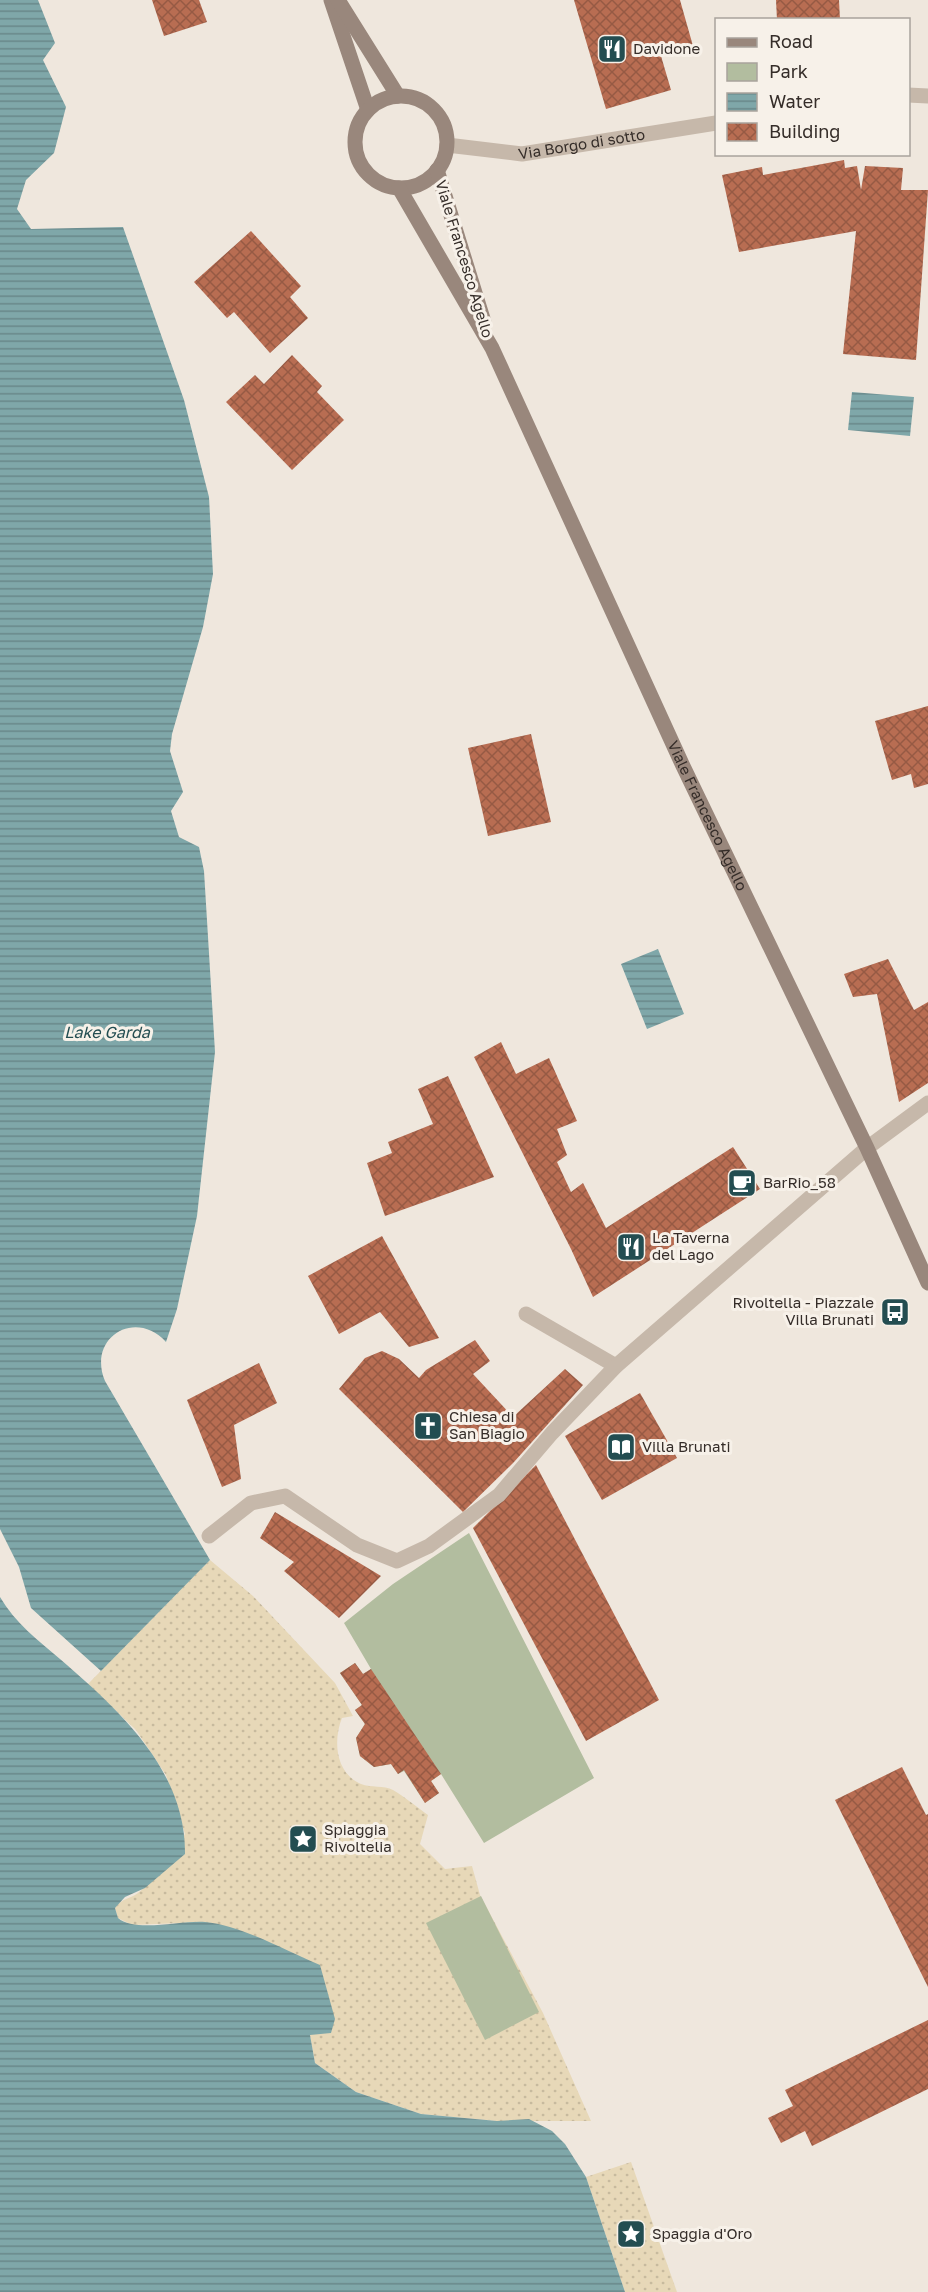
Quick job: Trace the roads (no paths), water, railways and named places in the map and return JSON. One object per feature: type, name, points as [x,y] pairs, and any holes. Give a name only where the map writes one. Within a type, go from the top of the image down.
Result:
[{"type":"main road","points":[[331,0],[368,110]]},
{"type":"main road","points":[[338,0],[398,96]]},
{"type":"main road","points":[[399,188],[385,184],[362,166],[355,137],[359,122],[368,110],[377,102],[398,96],[414,98],[428,104],[439,115],[445,130],[447,145]]},
{"type":"main road","name":"Viale Francesco Agello","points":[[447,145],[437,170],[427,180],[399,188],[492,348],[683,766],[867,1148],[928,1283]]},
{"type":"main road","name":"Viale Francesco Agello","points":[[437,170],[492,348]]},
{"type":"street","points":[[910,95],[928,96]]},
{"type":"street","name":"Via Borgo di sotto","points":[[447,145],[522,154],[715,123]]},
{"type":"street","points":[[209,1536],[251,1503],[285,1496],[357,1545],[399,1560],[429,1546],[499,1495],[552,1433],[616,1366],[867,1148],[928,1103]]},
{"type":"street","points":[[526,1314],[616,1366]]},
{"type":"water","name":"Lake Garda","points":[[0,0],[38,0],[55,43],[43,60],[66,107],[54,153],[26,180],[17,209],[31,229],[123,227],[184,400],[209,497],[213,574],[203,627],[172,734],[170,751],[183,792],[171,811],[179,837],[199,847],[204,871],[215,1052],[197,1216],[177,1309],[166,1342],[154,1332],[141,1328],[128,1328],[117,1333],[108,1341],[103,1352],[101,1366],[105,1381],[210,1560],[101,1671],[31,1608],[19,1567],[0,1529]]},
{"type":"water","points":[[852,392],[914,397],[910,436],[848,430]]},
{"type":"water","points":[[658,949],[684,1014],[647,1029],[621,964]]},
{"type":"water","points":[[0,1597],[27,1631],[105,1699],[126,1721],[145,1744],[174,1795],[182,1824],[185,1854],[145,1888],[125,1897],[115,1908],[118,1918],[136,1925],[196,1922],[219,1924],[263,1939],[320,1965],[335,2019],[331,2033],[310,2035],[315,2063],[356,2092],[421,2114],[497,2121],[529,2119],[552,2131],[565,2144],[586,2177],[625,2292],[0,2292]]},
{"type":"place","name":"Davidone","points":[[612,49]]},
{"type":"place","name":"BarRio_58","points":[[742,1183]]},
{"type":"place","name":"La Taverna del Lago","points":[[631,1247]]},
{"type":"place","name":"Rivoltella - Piazzale Villa Brunati","points":[[895,1312]]},
{"type":"place","name":"Chiesa di San Biagio","points":[[428,1426]]},
{"type":"place","name":"Villa Brunati","points":[[621,1447]]},
{"type":"place","name":"Spiaggia Rivoltelia","points":[[303,1839]]},
{"type":"place","name":"Spaggia d'Oro","points":[[631,2234]]}]
